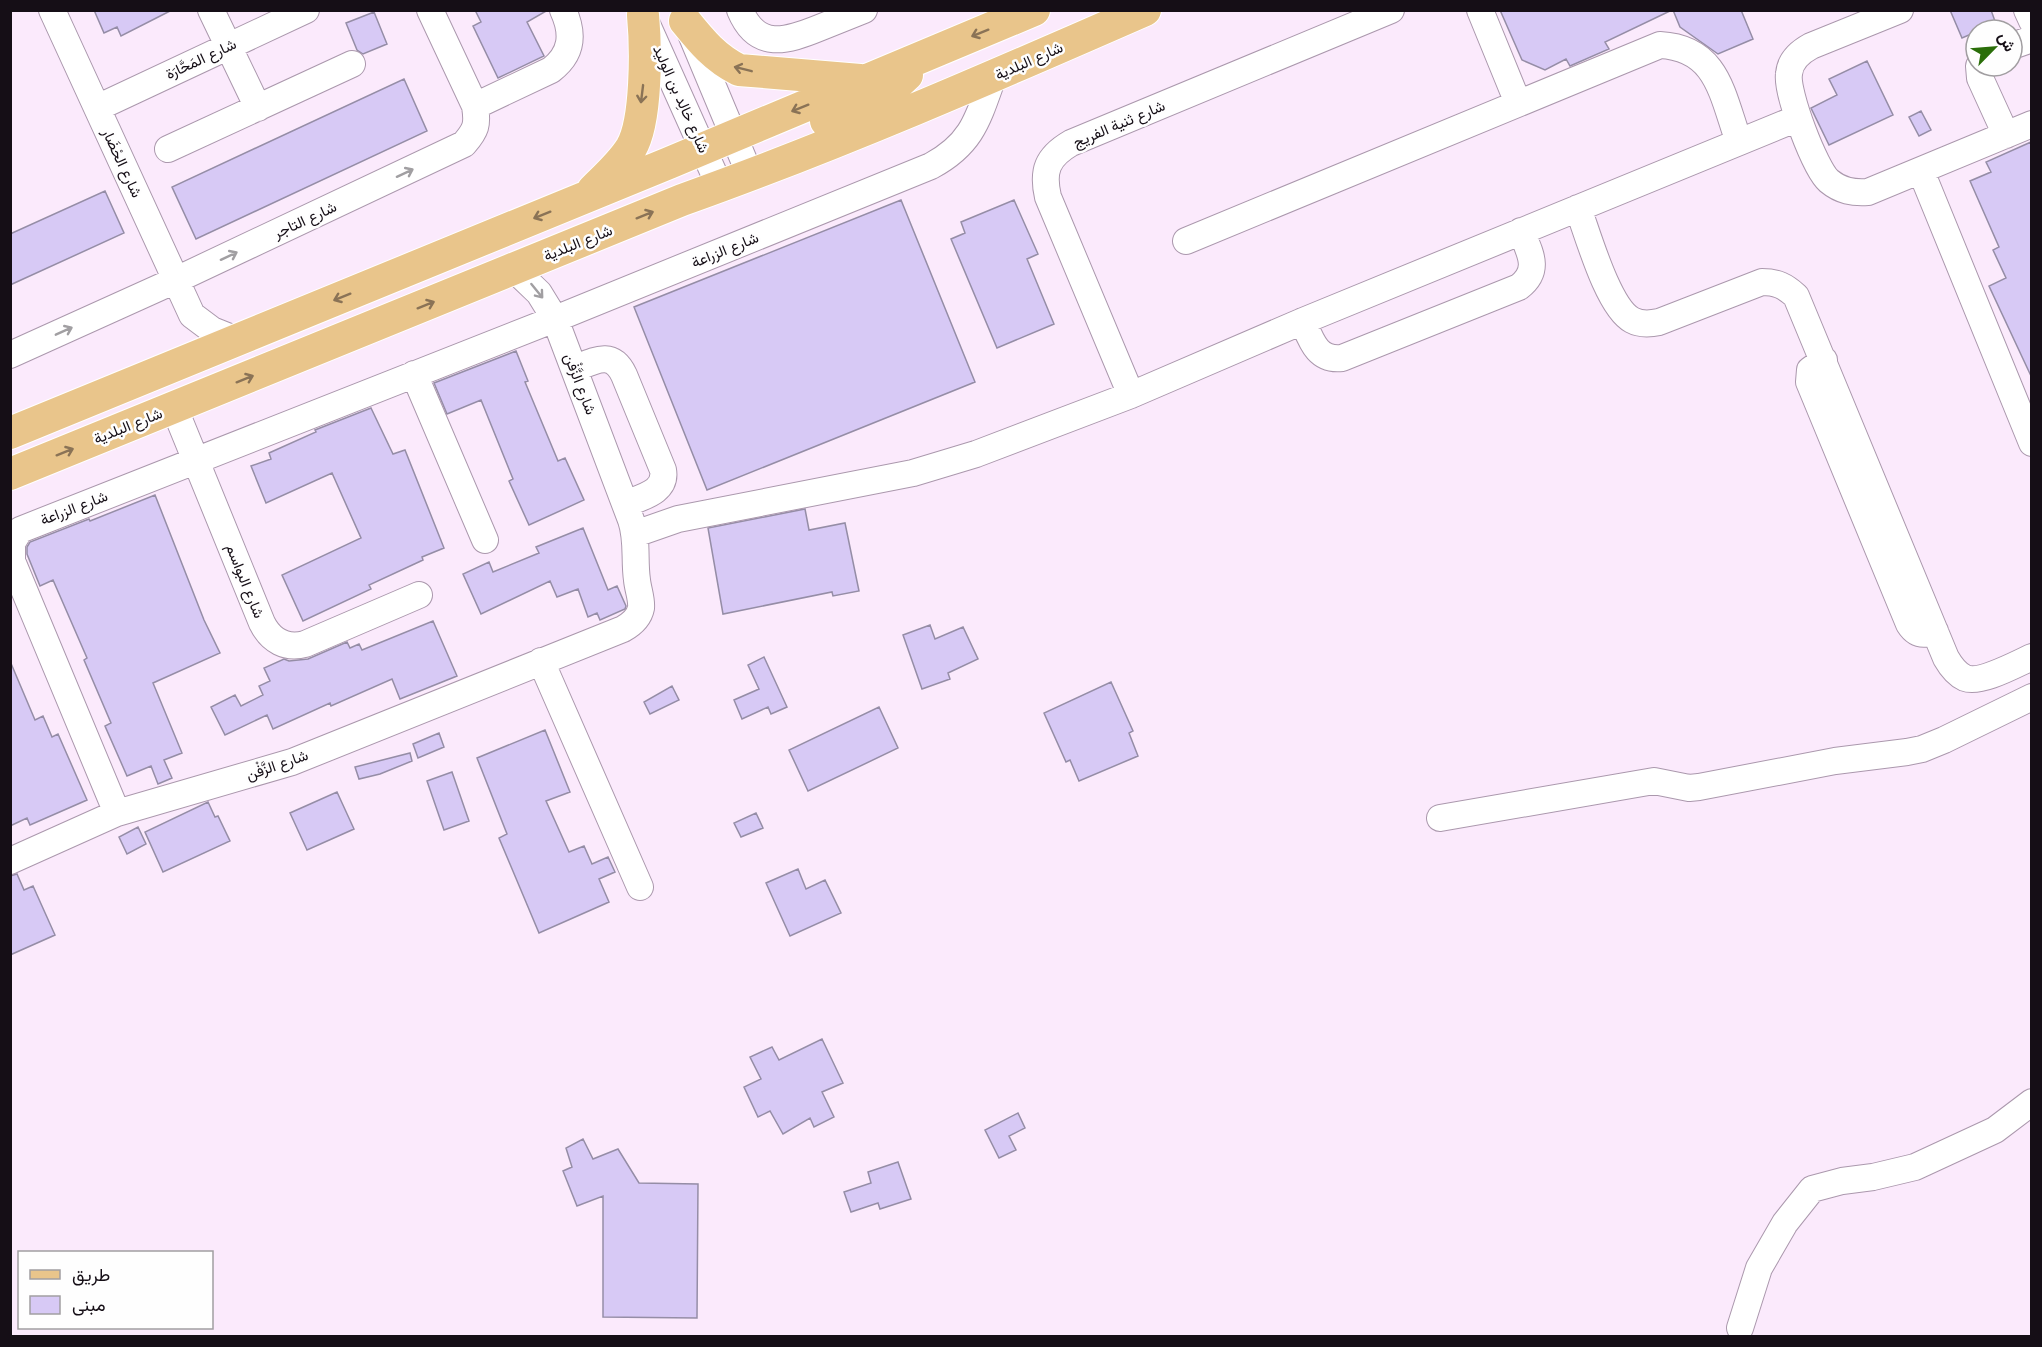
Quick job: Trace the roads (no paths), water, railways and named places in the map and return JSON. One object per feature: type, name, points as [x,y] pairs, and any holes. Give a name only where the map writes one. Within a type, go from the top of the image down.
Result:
[{"type":"main road","points":[[10,433],[1034,10]]},
{"type":"main road","name":"شارع البلدية","points":[[10,474],[993,77],[1144,10]]},
{"type":"main road","points":[[586,197],[622,159],[636,138],[646,59],[642,13]]},
{"type":"main road","points":[[683,16],[707,49],[723,62],[739,70],[863,80]]},
{"type":"main road","points":[[760,172],[764,167],[759,156],[761,150],[766,146],[871,101],[900,82],[923,56]]},
{"type":"street","name":"شارع الحْضَار","points":[[52,10],[192,315]]},
{"type":"street","points":[[212,10],[258,108]]},
{"type":"street","name":"شارع المَحَّارَة","points":[[97,108],[306,10]]},
{"type":"street","points":[[430,10],[475,106],[551,70],[560,63],[567,53],[570,42],[569,29],[563,10]]},
{"type":"street","points":[[740,10],[751,29],[763,38],[778,41],[792,39],[864,10]]},
{"type":"street","name":"شارع ثنية الفريج","points":[[1131,394],[1048,197],[1045,181],[1048,165],[1058,150],[1391,10]]},
{"type":"street","points":[[1480,10],[1518,103]]},
{"type":"street","points":[[1900,10],[1811,46],[1792,62],[1789,74],[1790,90],[1798,117],[1819,167],[1827,180],[1840,189],[1854,193],[1868,192],[2031,124]]},
{"type":"street","points":[[2027,10],[2031,21]]},
{"type":"street","name":"شارع خالِد بن الوليد","points":[[642,13],[720,187]]},
{"type":"street","points":[[683,16],[733,136],[760,172]]},
{"type":"street","points":[[1186,241],[1660,45],[1677,46],[1695,53],[1708,65],[1718,85],[1739,142]]},
{"type":"street","points":[[168,149],[352,64]]},
{"type":"street","name":"شارع الزراعة","points":[[117,813],[12,561],[12,543],[15,536],[27,526],[555,319],[938,163],[957,150],[967,138],[993,77]]},
{"type":"street","points":[[1980,78],[2006,135]]},
{"type":"street","name":"شارع التاجر","points":[[10,356],[464,144],[474,133],[477,120],[475,106]]},
{"type":"street","points":[[635,534],[678,519],[913,473],[976,454],[1131,394],[1798,117]]},
{"type":"street","points":[[1921,171],[2031,443]]},
{"type":"street","points":[[1578,208],[1610,294],[1620,310],[1632,320],[1646,325],[1659,322],[1762,282],[1774,282],[1786,287],[1796,296],[1946,658],[1953,669],[1964,678],[1976,679],[2026,659],[2031,690]]},
{"type":"street","points":[[1303,321],[1317,351],[1326,357],[1342,358],[1519,287],[1530,274],[1532,265],[1531,255],[1521,231]]},
{"type":"street","name":"شارع الزَّفْن","points":[[10,861],[117,813],[284,764],[623,629],[635,620],[639,614],[641,600],[636,568],[635,534],[626,504],[555,319],[538,292],[514,269]]},
{"type":"street","points":[[192,315],[213,330],[237,340]]},
{"type":"street","points":[[178,364],[191,336],[192,315]]},
{"type":"street","points":[[574,369],[598,359],[611,360],[616,363],[624,375],[663,470],[663,480],[656,491],[626,504]]},
{"type":"street","points":[[414,374],[485,540]]},
{"type":"street","name":"شارع البواسم","points":[[174,408],[262,623],[272,638],[288,646],[305,644],[419,595]]},
{"type":"street","points":[[541,662],[640,887]]},
{"type":"street","points":[[1440,818],[1654,781],[1689,788],[1699,787],[1835,761],[1906,752],[1933,745],[2031,697]]},
{"type":"street","points":[[1740,1328],[1759,1268],[1785,1223],[1812,1189],[1915,1167],[1995,1130],[2031,1102]]}]
